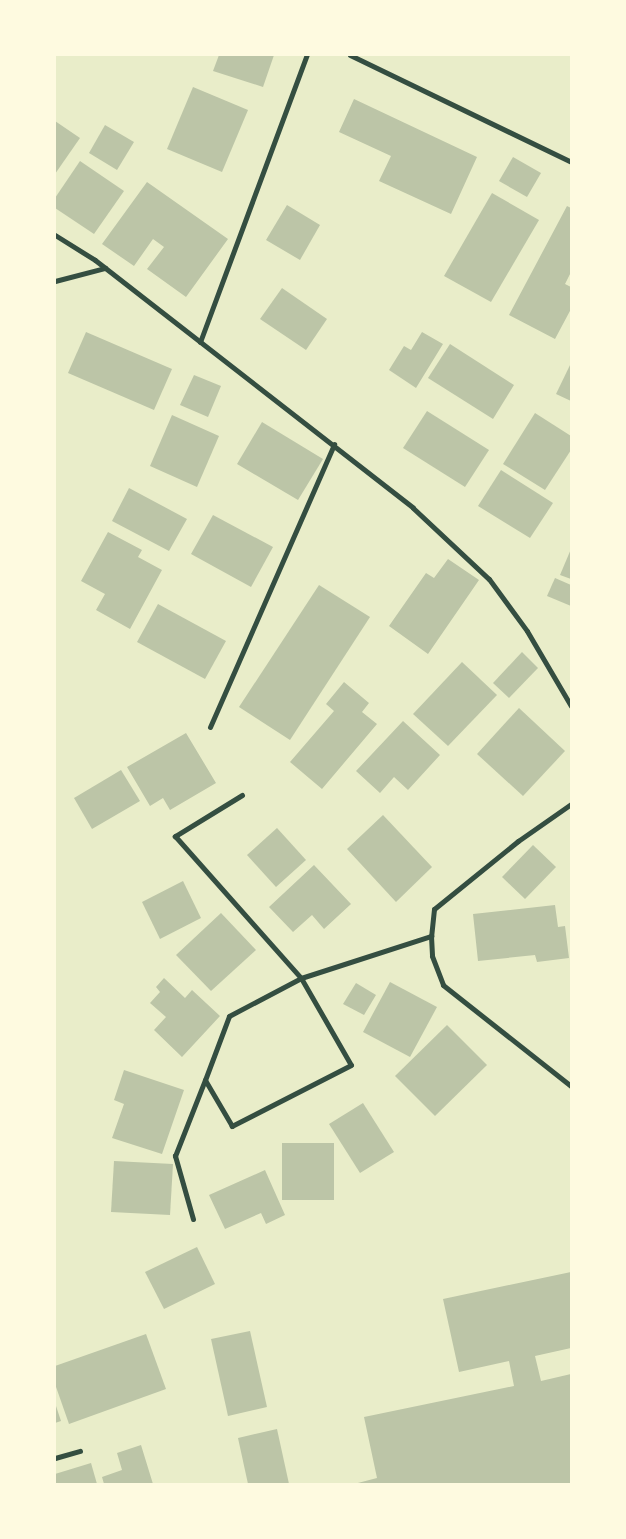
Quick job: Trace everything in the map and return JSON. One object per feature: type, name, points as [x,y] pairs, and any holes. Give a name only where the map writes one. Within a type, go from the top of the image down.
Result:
[{"type":"street","points":[[200,342],[307,55]]},
{"type":"street","points":[[350,55],[571,162]]},
{"type":"street","points":[[55,235],[105,268],[334,444],[413,508],[489,579],[526,631],[571,706]]},
{"type":"street","points":[[55,281],[105,268]]},
{"type":"street","points":[[210,727],[334,444]]},
{"type":"street","points":[[205,1080],[232,1126],[351,1065],[301,978],[175,836],[242,795]]},
{"type":"street","points":[[571,804],[518,841],[434,909],[431,936],[432,956],[443,985],[571,1086]]},
{"type":"street","points":[[193,1219],[175,1156],[229,1016],[301,978],[431,936]]},
{"type":"street","points":[[55,1458],[80,1451]]},
{"type":"building","points":[[219,55],[274,55],[263,87],[213,71]]},
{"type":"building","points":[[193,87],[248,110],[222,172],[167,149]]},
{"type":"building","points":[[354,99],[477,157],[451,214],[379,181],[391,156],[339,132]]},
{"type":"building","points":[[55,121],[80,138],[55,174]]},
{"type":"building","points":[[105,125],[134,142],[117,170],[89,153]]},
{"type":"building","points":[[513,157],[541,173],[527,197],[499,181]]},
{"type":"building","points":[[80,161],[124,191],[94,234],[55,208],[55,198]]},
{"type":"building","points":[[147,182],[228,239],[186,297],[147,269],[164,247],[153,239],[134,266],[102,244]]},
{"type":"building","points":[[492,193],[539,220],[491,302],[444,276]]},
{"type":"building","points":[[287,205],[320,225],[300,260],[266,240]]},
{"type":"building","points":[[567,206],[571,208],[571,272],[565,284],[571,287],[571,309],[555,339],[509,315]]},
{"type":"building","points":[[282,288],[327,319],[306,350],[260,319]]},
{"type":"building","points":[[86,332],[172,369],[154,410],[68,373]]},
{"type":"building","points":[[422,332],[443,344],[416,388],[389,370],[404,346],[411,350]]},
{"type":"building","points":[[450,344],[514,385],[493,419],[428,378]]},
{"type":"building","points":[[571,363],[571,401],[556,394]]},
{"type":"building","points":[[194,375],[221,386],[208,417],[180,405]]},
{"type":"building","points":[[427,411],[489,450],[465,487],[403,448]]},
{"type":"building","points":[[535,413],[571,436],[571,450],[545,490],[503,464]]},
{"type":"building","points":[[172,415],[219,436],[197,487],[150,466]]},
{"type":"building","points":[[262,422],[323,459],[298,500],[237,464]]},
{"type":"building","points":[[501,470],[553,503],[530,538],[478,506]]},
{"type":"building","points":[[129,488],[187,519],[169,551],[112,521]]},
{"type":"building","points":[[213,515],[273,547],[251,587],[191,554]]},
{"type":"building","points":[[108,532],[142,550],[138,557],[162,570],[130,629],[96,610],[105,594],[81,581]]},
{"type":"building","points":[[571,549],[571,579],[560,575]]},
{"type":"building","points":[[448,559],[479,580],[428,654],[389,626],[426,573],[434,578]]},
{"type":"building","points":[[555,578],[571,585],[571,606],[547,596]]},
{"type":"building","points":[[319,585],[370,617],[290,740],[239,707]]},
{"type":"building","points":[[158,604],[226,641],[205,679],[137,642]]},
{"type":"building","points":[[522,652],[538,668],[509,698],[493,683]]},
{"type":"building","points":[[462,662],[497,695],[448,746],[413,714]]},
{"type":"building","points":[[344,682],[369,703],[362,712],[377,724],[322,789],[290,762],[334,711],[326,704]]},
{"type":"building","points":[[519,708],[565,751],[523,796],[477,754]]},
{"type":"building","points":[[403,721],[440,755],[408,790],[394,777],[380,793],[356,771]]},
{"type":"building","points":[[186,733],[216,783],[170,810],[163,798],[150,806],[127,767]]},
{"type":"building","points":[[121,770],[140,801],[92,829],[74,798]]},
{"type":"building","points":[[383,815],[432,867],[396,902],[347,849]]},
{"type":"building","points":[[277,828],[306,860],[276,887],[247,855]]},
{"type":"building","points":[[533,845],[556,867],[525,899],[502,877]]},
{"type":"building","points":[[314,865],[351,904],[324,929],[312,915],[293,932],[269,907]]},
{"type":"building","points":[[183,881],[201,918],[160,939],[142,902]]},
{"type":"building","points":[[555,905],[558,927],[565,926],[569,958],[537,962],[535,955],[478,961],[473,914]]},
{"type":"building","points":[[221,913],[256,950],[211,991],[176,955]]},
{"type":"building","points":[[164,978],[185,998],[192,990],[220,1016],[182,1057],[154,1030],[166,1017],[150,1003],[160,992],[156,987]]},
{"type":"building","points":[[390,982],[437,1007],[410,1057],[363,1032]]},
{"type":"building","points":[[356,983],[376,995],[364,1015],[343,1004]]},
{"type":"building","points":[[447,1025],[487,1065],[435,1116],[395,1076]]},
{"type":"building","points":[[124,1070],[184,1090],[162,1154],[112,1138],[124,1104],[114,1100]]},
{"type":"building","points":[[363,1103],[394,1152],[360,1173],[329,1124]]},
{"type":"building","points":[[282,1143],[334,1143],[334,1200],[282,1200]]},
{"type":"building","points":[[114,1161],[173,1164],[170,1215],[111,1212]]},
{"type":"building","points":[[265,1170],[285,1215],[266,1224],[261,1213],[225,1229],[209,1195]]},
{"type":"building","points":[[197,1247],[215,1284],[164,1309],[145,1272]]},
{"type":"building","points":[[571,1272],[571,1348],[535,1356],[541,1381],[571,1374],[571,1484],[354,1484],[377,1478],[364,1417],[514,1386],[509,1361],[459,1372],[443,1299]]},
{"type":"building","points":[[250,1331],[267,1407],[228,1416],[211,1339]]},
{"type":"building","points":[[146,1334],[166,1389],[69,1424],[55,1384],[55,1366]]},
{"type":"building","points":[[55,1403],[61,1421],[55,1423]]},
{"type":"building","points":[[277,1429],[289,1484],[248,1484],[238,1438]]},
{"type":"building","points":[[141,1445],[153,1484],[104,1484],[102,1477],[122,1470],[117,1453]]},
{"type":"building","points":[[91,1463],[97,1484],[55,1484],[55,1474]]}]
